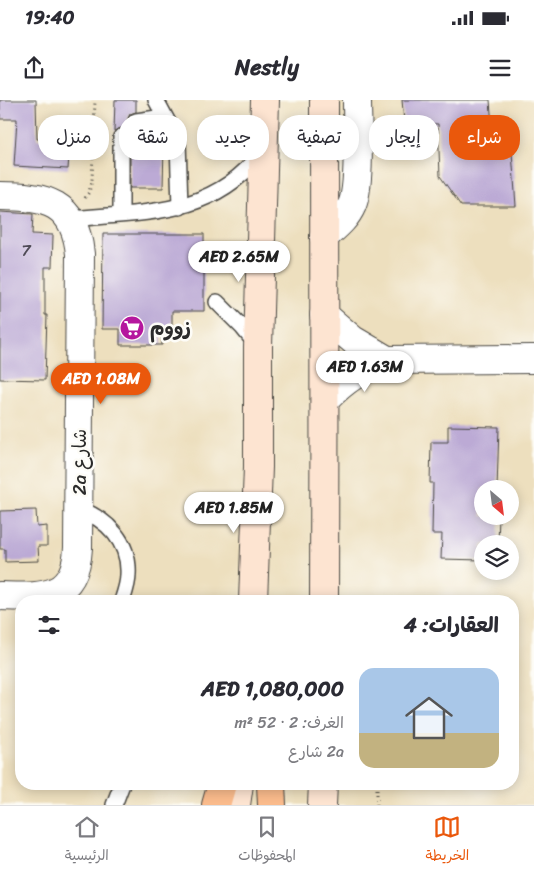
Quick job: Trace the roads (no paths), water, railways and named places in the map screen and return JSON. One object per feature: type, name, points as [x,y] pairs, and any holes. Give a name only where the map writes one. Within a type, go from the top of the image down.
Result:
[{"type":"main road","points":[[265,100],[265,115]]},
{"type":"main road","points":[[324,100],[326,399],[324,595]]},
{"type":"main road","points":[[253,595],[258,467],[258,347],[264,160]]},
{"type":"main road","points":[[216,805],[220,790]]},
{"type":"main road","points":[[236,805],[238,790]]},
{"type":"main road","points":[[271,790],[272,805]]},
{"type":"main road","points":[[322,805],[323,790]]},
{"type":"street","points":[[324,237],[347,214],[356,194],[357,100]]},
{"type":"street","points":[[0,196],[41,198],[58,206],[70,219]]},
{"type":"street","name":"2a شارع","points":[[44,595],[51,593],[65,584],[71,576],[78,558],[80,254],[78,236],[70,219]]},
{"type":"street","points":[[324,315],[353,340],[387,360]]},
{"type":"street","points":[[326,399],[338,386],[354,375],[370,366],[387,360],[534,359]]},
{"type":"street","name":"2a شارع","points":[[0,596],[15,596]]},
{"type":"lane","points":[[156,100],[163,115]]},
{"type":"lane","points":[[121,214],[122,160]]},
{"type":"lane","points":[[179,160],[180,207]]},
{"type":"lane","points":[[70,219],[180,207],[227,187],[241,176],[255,160]]},
{"type":"lane","points":[[217,302],[243,328],[258,347]]},
{"type":"lane","points":[[79,509],[91,513],[102,520],[119,538],[124,549],[129,573],[124,595]]},
{"type":"lane","points":[[114,805],[120,790]]},
{"type":"place","name":"زووم","points":[[132,328]]}]
